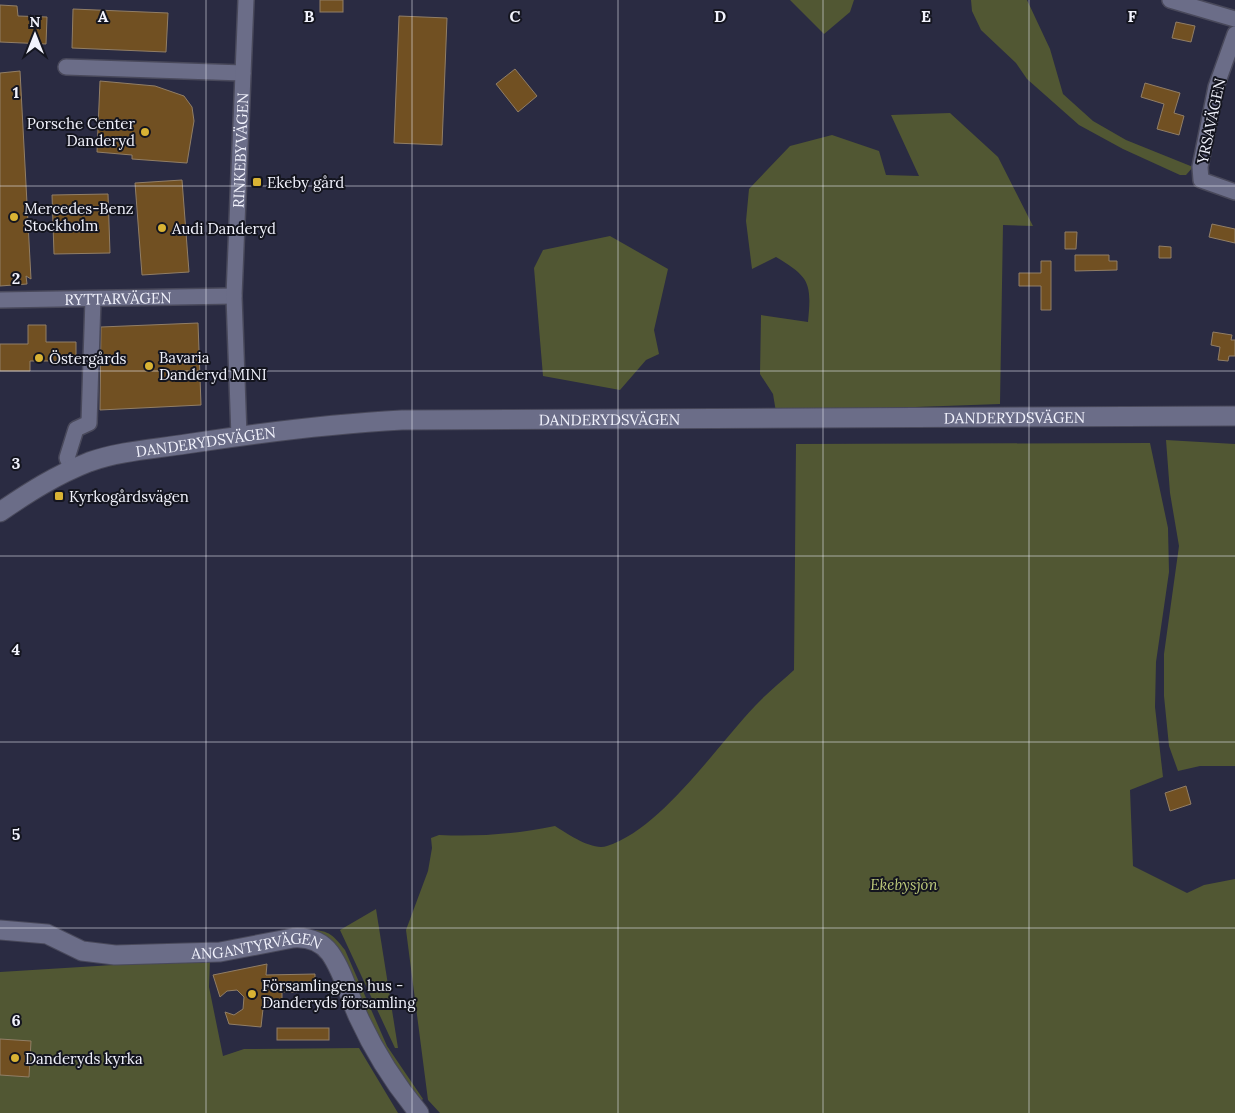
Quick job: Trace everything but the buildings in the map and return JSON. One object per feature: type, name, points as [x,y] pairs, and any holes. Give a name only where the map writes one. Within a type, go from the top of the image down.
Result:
[{"type":"street","name":"RINKEBYVÄGEN","points":[[240,436],[234,296],[246,0]]},
{"type":"street","points":[[1170,0],[1235,19]]},
{"type":"street","name":"YRSAVÄGEN","points":[[1235,34],[1216,87],[1200,167],[1201,180],[1235,192]]},
{"type":"street","name":"RINKEBYVÄGEN","points":[[66,67],[243,73]]},
{"type":"street","name":"RYTTARVÄGEN","points":[[0,300],[234,296]]},
{"type":"street","points":[[72,469],[67,458],[76,429],[89,422],[93,299]]},
{"type":"street","name":"DANDERYDSVÄGEN","points":[[0,512],[43,483],[92,461],[134,452],[323,425],[402,420],[1235,416]]},
{"type":"street","name":"ANGANTYRVÄGEN","points":[[0,930],[47,934],[60,942],[82,951],[115,955],[220,952],[293,938],[304,938],[318,942],[330,952],[358,1016],[386,1070],[419,1113]]},
{"type":"green space","points":[[790,0],[854,0],[850,12],[824,34]]},
{"type":"green space","points":[[971,0],[1027,0],[1050,49],[1063,94],[1093,121],[1126,140],[1193,167],[1186,175],[1180,175],[1123,149],[1079,125],[1027,79],[1016,63],[981,30],[972,11]]},
{"type":"green space","points":[[950,113],[998,157],[1033,226],[1003,225],[1000,404],[776,412],[773,394],[760,374],[761,315],[808,322],[808,289],[802,276],[776,257],[752,269],[746,221],[749,189],[790,146],[832,135],[879,151],[886,175],[919,176],[891,115]]},
{"type":"green space","points":[[610,236],[668,269],[654,330],[659,354],[646,360],[620,390],[543,376],[534,268],[543,250]]},
{"type":"green space","points":[[1166,440],[1235,444],[1235,766],[1200,766],[1178,771],[1169,746],[1164,696],[1164,654],[1179,546],[1170,493]]},
{"type":"green space","name":"Ekebysjön","points":[[1150,443],[1168,528],[1169,572],[1156,662],[1155,707],[1163,777],[1130,790],[1133,866],[1187,893],[1204,885],[1235,879],[1235,1113],[440,1113],[428,1100],[406,930],[428,871],[432,848],[431,838],[439,835],[512,833],[555,826],[580,841],[594,846],[607,846],[627,837],[647,823],[687,785],[755,706],[794,670],[796,444]]},
{"type":"green space","points":[[376,909],[398,1048],[395,1048],[340,930]]},
{"type":"green space","points":[[311,930],[322,931],[331,935],[345,950],[387,1046],[423,1099],[419,1103],[388,1061],[337,949],[325,935]]},
{"type":"green space","points":[[210,959],[209,987],[223,1056],[244,1049],[359,1048],[398,1113],[0,1113],[0,972]]},
{"type":"place","name":"Porsche Center Danderyd","points":[[145,132]]},
{"type":"place","name":"Ekeby gård","points":[[257,182]]},
{"type":"place","name":"Mercedes-Benz Stockholm","points":[[14,217]]},
{"type":"place","name":"Audi Danderyd","points":[[162,228]]},
{"type":"place","name":"Östergårds","points":[[39,358]]},
{"type":"place","name":"Bavaria Danderyd MINI","points":[[149,366]]},
{"type":"place","name":"Kyrkogårdsvägen","points":[[59,496]]},
{"type":"place","name":"Församlingens hus - Danderyds församling","points":[[252,994]]},
{"type":"place","name":"Danderyds kyrka","points":[[15,1058]]}]
